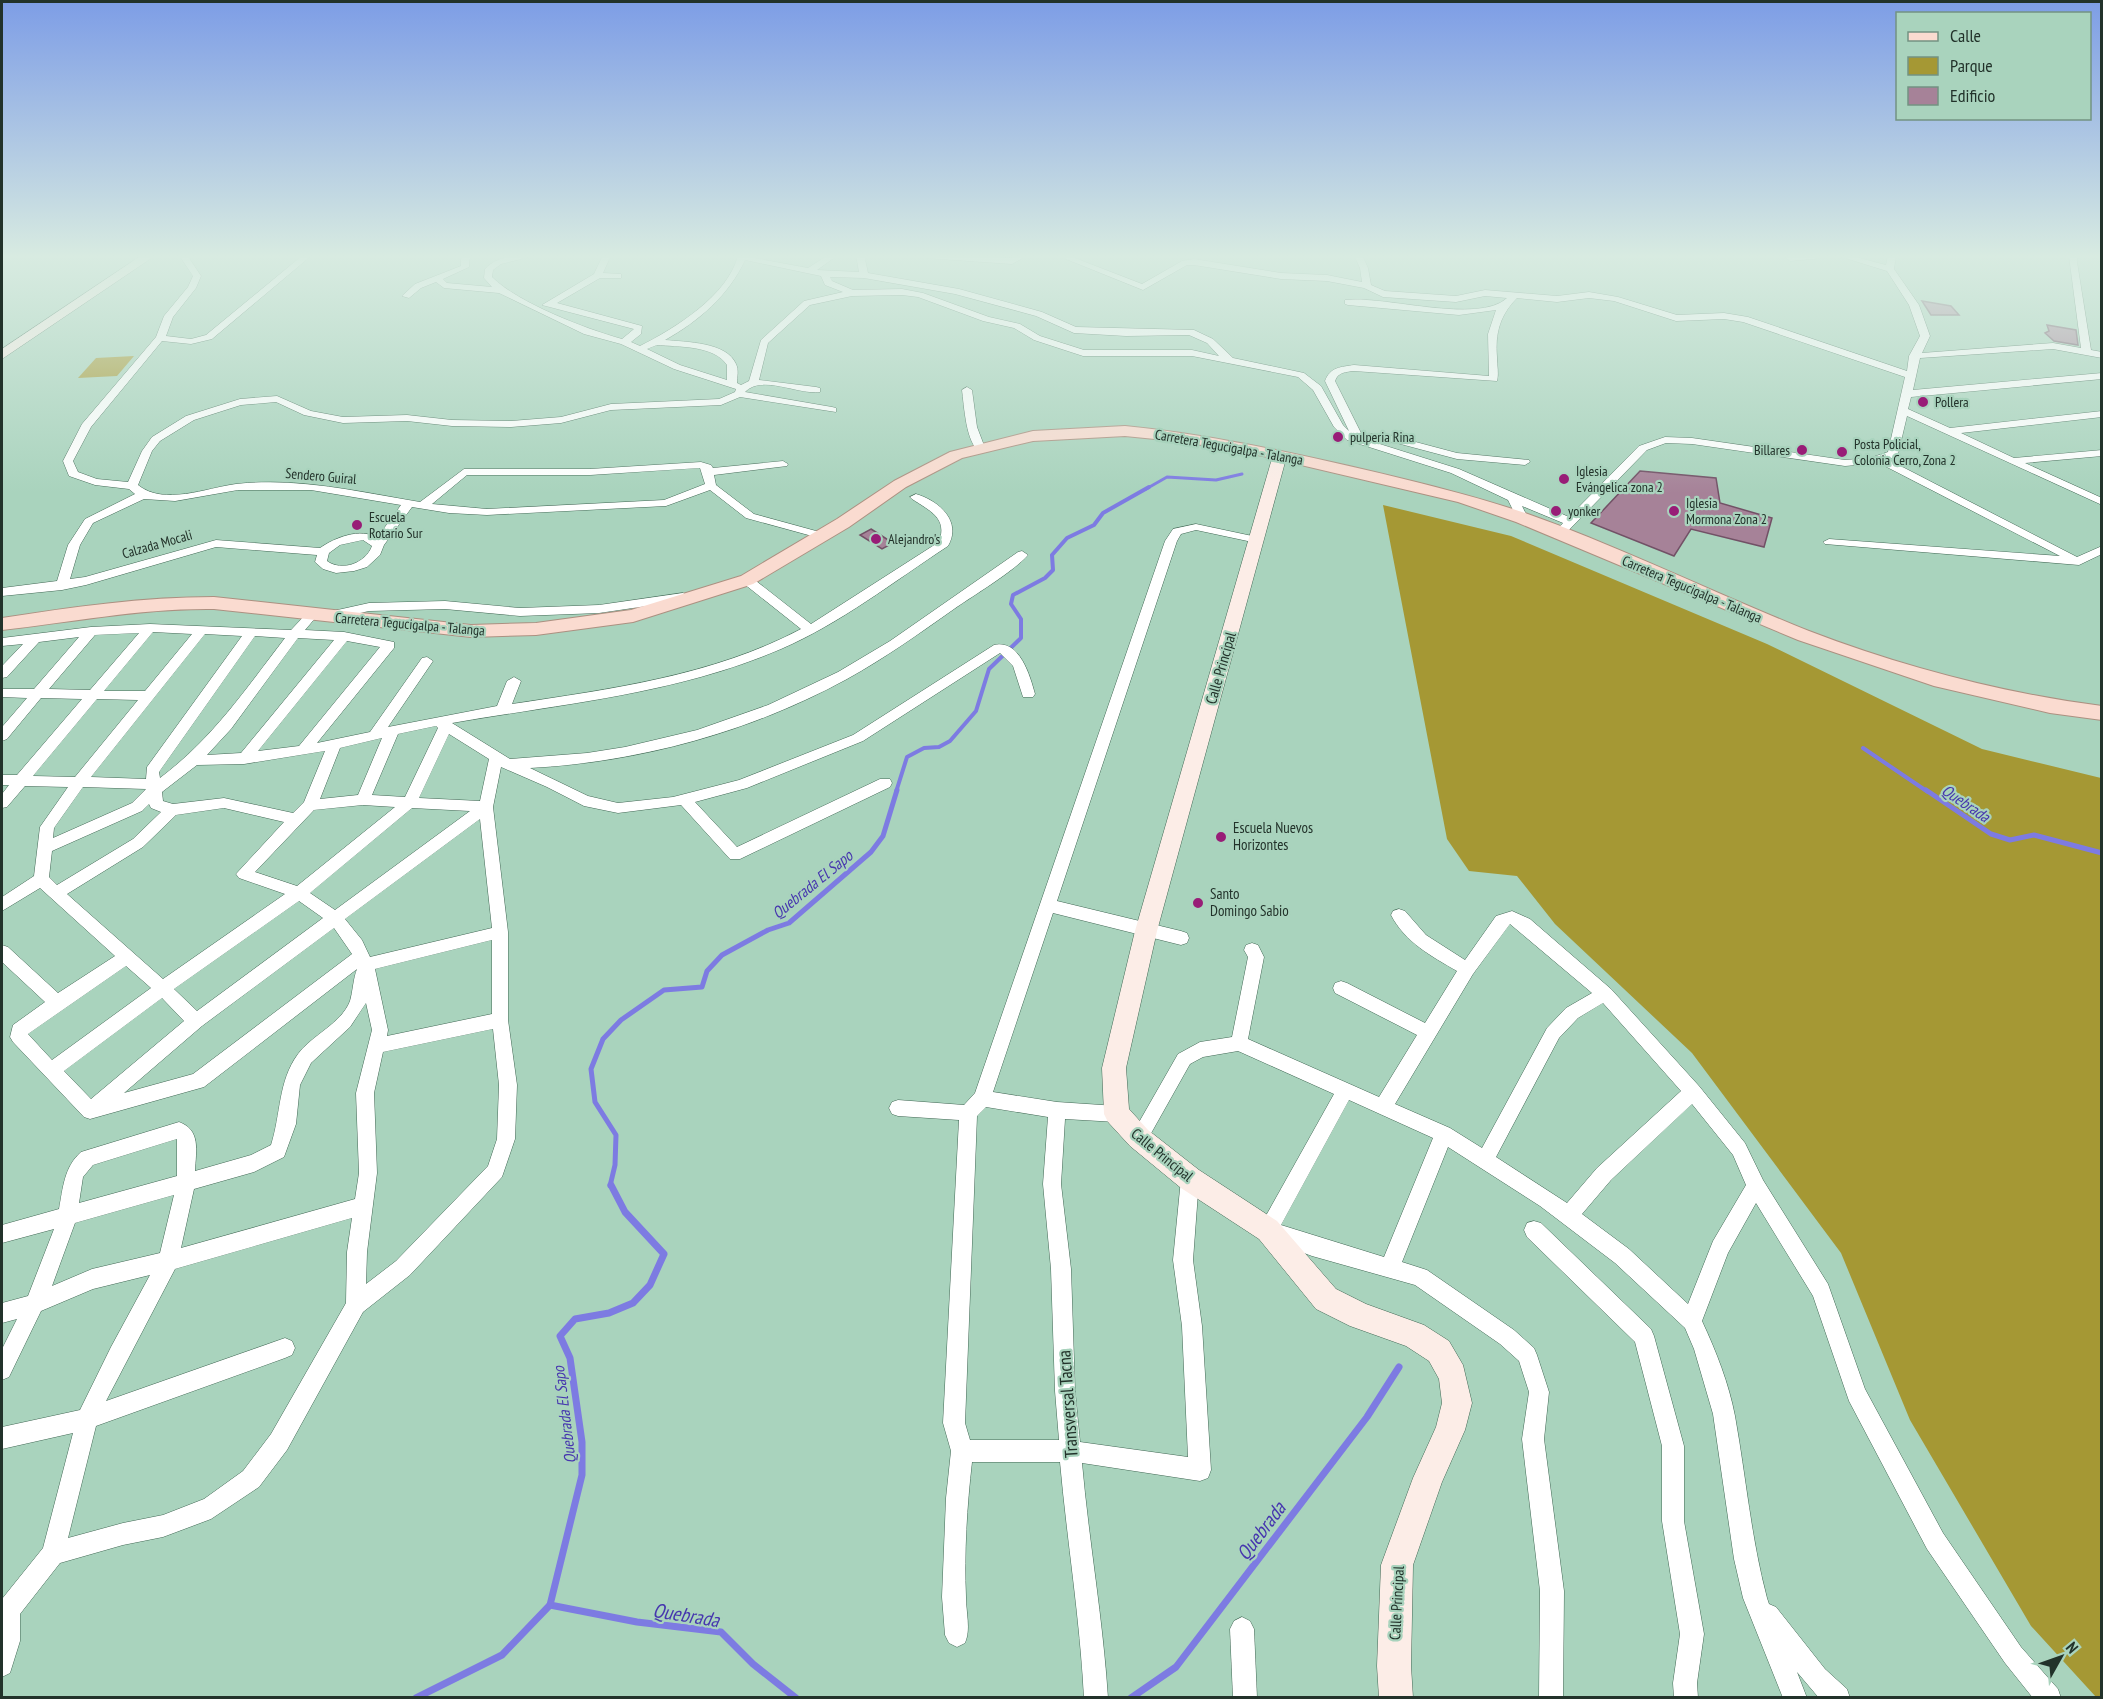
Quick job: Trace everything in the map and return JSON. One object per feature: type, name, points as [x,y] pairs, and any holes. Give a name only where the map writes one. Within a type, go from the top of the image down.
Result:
[{"type":"main road","name":"Carretera Tegucigalpa - Talanga","points":[[2,624],[122,606],[178,602],[214,603],[471,631],[536,629],[633,616],[747,580],[823,536],[929,468],[980,448],[1057,434],[1125,431],[1185,437],[1280,455],[1463,498],[1522,518],[1565,528],[1805,636],[1934,678],[2050,706],[2102,713]]},
{"type":"street","points":[[2,355],[33,334]]},
{"type":"street","points":[[63,586],[74,545],[89,521],[143,495],[132,486],[95,482],[73,474],[68,461],[86,426],[162,334]]},
{"type":"street","points":[[160,338],[188,342],[201,341],[212,334]]},
{"type":"street","points":[[592,334],[624,342],[677,367],[738,389],[832,410]]},
{"type":"street","points":[[624,342],[635,334]]},
{"type":"street","points":[[641,349],[670,334]]},
{"type":"street","points":[[753,383],[764,342],[773,334]]},
{"type":"street","points":[[1031,334],[1083,353],[1192,353],[1301,375],[1317,388],[1339,427],[1354,437],[1455,471],[1513,498],[1565,528],[1642,448],[1665,440],[1692,441],[1845,463],[1882,460],[1893,454],[1902,433],[1902,410],[1907,394],[1908,375],[1914,367],[1914,356],[1924,334]]},
{"type":"street","points":[[1196,334],[1210,341],[1230,361]]},
{"type":"street","points":[[1354,437],[1330,381],[1332,375],[1339,370],[1354,368],[1494,379],[1491,334]]},
{"type":"street","points":[[1789,334],[1908,375]]},
{"type":"street","points":[[2084,334],[2086,351]]},
{"type":"street","points":[[624,342],[689,345],[723,355],[732,365],[738,389]]},
{"type":"street","points":[[1914,356],[2041,346],[2086,351],[2102,356]]},
{"type":"street","points":[[1907,394],[2102,376]]},
{"type":"street","points":[[132,486],[147,451],[156,439],[190,418],[240,402],[277,399],[308,413],[343,420],[407,418],[452,423],[511,424],[561,420],[611,407],[721,402],[738,389],[753,383],[774,383],[816,390]]},
{"type":"street","points":[[967,390],[972,427],[980,448]]},
{"type":"street","points":[[1902,410],[2016,460],[2102,502]]},
{"type":"street","points":[[1951,431],[2102,414]]},
{"type":"street","points":[[1354,437],[1374,435],[1457,456],[1525,462]]},
{"type":"street","points":[[2016,460],[2102,453]]},
{"type":"street","name":"Calle Principal","points":[[1280,455],[1146,931],[1114,1068],[1117,1114],[1139,1138],[1190,1179],[1268,1230],[1326,1299],[1360,1316],[1414,1335],[1439,1351],[1452,1375],[1457,1403],[1450,1430],[1428,1479],[1397,1565],[1394,1666],[1396,1698]]},
{"type":"street","points":[[1882,460],[2079,561]]},
{"type":"street","points":[[708,472],[783,464]]},
{"type":"street","points":[[423,505],[464,472],[590,472],[701,465],[707,467],[711,486],[750,516],[823,536]]},
{"type":"street","name":"Sendero Guiral","points":[[143,495],[176,498],[238,487],[311,487],[423,505],[487,512],[666,503],[711,486]]},
{"type":"street","points":[[194,760],[244,759],[303,751],[375,735],[657,684],[774,647],[809,629],[944,544],[951,531],[948,523],[942,514],[916,497]]},
{"type":"street","points":[[1513,498],[1522,518]]},
{"type":"street","points":[[378,545],[370,538],[354,537],[336,542],[323,552],[321,562],[324,565],[345,569],[370,560],[375,555],[378,545],[409,503]]},
{"type":"street","points":[[957,1635],[954,1597],[957,1498],[962,1451],[954,1423],[975,1106],[1171,541],[1177,531],[1196,527],[1257,540]]},
{"type":"street","points":[[1829,542],[2079,561],[2102,549]]},
{"type":"street","name":"Calzada Mocali","points":[[2,592],[63,586],[216,543],[323,552]]},
{"type":"street","points":[[501,761],[588,758],[717,730],[804,694],[875,656],[1022,555]]},
{"type":"street","points":[[747,580],[809,629]]},
{"type":"street","points":[[45,848],[137,807],[152,787],[194,760],[226,726],[294,634],[318,616]]},
{"type":"street","points":[[2,803],[150,628]]},
{"type":"street","points":[[2,642],[91,631],[150,628],[344,636],[389,646],[303,751]]},
{"type":"street","points":[[2,736],[91,631]]},
{"type":"street","points":[[2,905],[41,879],[47,827],[78,783],[201,631]]},
{"type":"street","points":[[251,633],[152,771],[152,787],[156,804],[172,810],[224,803],[298,820]]},
{"type":"street","points":[[244,759],[344,636]]},
{"type":"street","points":[[2,674],[36,637]]},
{"type":"street","points":[[442,723],[501,761],[552,783],[584,801],[607,807],[685,800],[742,784],[858,738],[999,648],[1008,651],[1013,657],[1023,675],[1028,694]]},
{"type":"street","points":[[375,735],[427,661]]},
{"type":"street","points":[[502,712],[514,681]]},
{"type":"street","points":[[2,693],[148,696]]},
{"type":"street","points":[[52,1070],[163,988],[299,893],[410,801],[442,723]]},
{"type":"street","points":[[363,800],[392,732]]},
{"type":"street","points":[[335,744],[310,805],[244,874],[299,893],[335,918],[364,960],[380,1029],[365,1093],[368,1173],[357,1252],[356,1305]]},
{"type":"street","points":[[53,1554],[123,1534],[163,1526],[211,1508],[251,1479],[279,1443],[356,1305],[403,1268],[495,1172],[506,1139],[507,1096],[500,1020],[500,933],[486,807],[501,761]]},
{"type":"street","points":[[2,780],[152,787]]},
{"type":"street","points":[[685,800],[735,855],[885,783]]},
{"type":"street","points":[[310,805],[363,800],[486,807]]},
{"type":"street","points":[[90,1111],[196,1021],[486,807]]},
{"type":"street","points":[[56,893],[138,843],[172,810]]},
{"type":"street","points":[[41,879],[163,988],[196,1021]]},
{"type":"street","points":[[1046,905],[1181,938]]},
{"type":"street","points":[[1399,915],[1407,929],[1426,945],[1467,969]]},
{"type":"street","points":[[1384,1106],[1467,969],[1502,921],[1512,917],[1524,924],[1605,994],[1693,1092],[1738,1149],[1756,1186],[1821,1291],[1856,1394],[1930,1532],[2013,1655],[2049,1698]]},
{"type":"street","points":[[90,1111],[198,1081],[364,960],[500,933]]},
{"type":"street","points":[[1239,1043],[1256,957],[1252,950]]},
{"type":"street","points":[[2,952],[57,1003]]},
{"type":"street","points":[[90,1111],[19,1037],[18,1033],[57,1003],[126,957]]},
{"type":"street","points":[[2,1234],[254,1163],[278,1151],[287,1124],[291,1084],[305,1058],[344,1022],[357,1005],[364,960]]},
{"type":"street","points":[[1341,988],[1429,1033]]},
{"type":"street","points":[[1485,1160],[1553,1033],[1572,1013],[1605,994]]},
{"type":"street","points":[[376,1046],[500,1020]]},
{"type":"street","points":[[1139,1138],[1184,1059],[1200,1050],[1239,1043],[1444,1134],[1568,1216],[1622,1256],[1692,1321],[1704,1348],[1724,1413],[1745,1560],[1755,1598],[1795,1698]]},
{"type":"street","points":[[1346,1089],[1268,1230],[1312,1246],[1420,1277],[1507,1337],[1527,1355],[1539,1392],[1533,1439],[1552,1591],[1551,1698]]},
{"type":"street","points":[[1568,1216],[1604,1174],[1693,1092]]},
{"type":"street","points":[[898,1108],[975,1106],[1117,1114]]},
{"type":"street","name":"Transversal Tacna","points":[[1057,1110],[1052,1184],[1061,1269],[1065,1391],[1076,1518],[1092,1631],[1096,1698]]},
{"type":"street","points":[[2,1370],[37,1303],[67,1216],[75,1173],[79,1164],[87,1158],[179,1130],[188,1136],[186,1181],[168,1262],[118,1354],[87,1419],[53,1554],[5,1614],[8,1641],[2,1665]]},
{"type":"street","points":[[1389,1269],[1444,1134]]},
{"type":"street","points":[[962,1451],[1071,1451],[1200,1470],[1192,1326],[1183,1260],[1190,1179]]},
{"type":"street","points":[[1692,1321],[1720,1248],[1756,1186]]},
{"type":"street","points":[[2,1312],[37,1303],[92,1279],[168,1262],[363,1206]]},
{"type":"street","points":[[1534,1230],[1644,1336],[1673,1446],[1672,1521],[1692,1634],[1685,1683],[1686,1698]]},
{"type":"street","points":[[2,1438],[87,1419],[285,1348]]},
{"type":"street","points":[[1755,1598],[1816,1678],[1838,1698]]},
{"type":"street","points":[[1242,1629],[1245,1698]]},
{"type":"green space","points":[[134,356],[117,376],[78,378],[96,358]]},
{"type":"green space","points":[[1383,505],[1511,536],[1767,644],[1982,749],[2101,778],[2101,1697],[2096,1697],[2031,1626],[1910,1420],[1841,1253],[1692,1053],[1555,924],[1517,876],[1469,871],[1447,839]]},
{"type":"building","points":[[2046,334],[2077,334],[2078,345],[2054,341]]},
{"type":"building","name":"Iglesia Mormona Zona 2","points":[[1640,471],[1716,478],[1720,503],[1772,518],[1764,547],[1691,529],[1674,556],[1591,523]]},
{"type":"building","name":"Alejandro's","points":[[871,529],[893,543],[882,549],[860,535]]},
{"type":"waterway","name":"Quebrada El Sapo","points":[[1146,489],[1167,477],[1216,480],[1242,474]]},
{"type":"waterway","name":"Quebrada El Sapo","points":[[896,792],[907,757],[924,748],[939,747],[950,741],[976,711],[989,669],[1021,638],[1021,619],[1011,604],[1013,595],[1045,578],[1053,570],[1052,555],[1067,538],[1094,525],[1103,513],[1149,487]]},
{"type":"waterway","name":"Quebrada","points":[[1863,748],[1928,792]]},
{"type":"waterway","name":"Quebrada El Sapo","points":[[610,1186],[615,1165],[616,1135],[595,1102],[591,1069],[603,1039],[621,1020],[664,990],[702,987],[707,971],[722,955],[768,930],[789,923],[871,852],[883,836],[897,790]]},
{"type":"waterway","name":"Quebrada","points":[[1926,790],[1991,834],[2010,840],[2034,835],[2102,853]]},
{"type":"waterway","name":"Quebrada El Sapo","points":[[550,1605],[582,1475],[582,1442],[570,1358],[560,1336],[575,1319],[609,1313],[633,1303],[650,1285],[664,1254],[625,1212],[611,1185]]},
{"type":"waterway","name":"Quebrada","points":[[1131,1698],[1176,1667],[1367,1417],[1399,1367]]},
{"type":"waterway","name":"Quebrada El Sapo","points":[[416,1698],[502,1655],[550,1605]]},
{"type":"waterway","name":"Quebrada","points":[[550,1605],[637,1622],[721,1632],[753,1664],[796,1698]]},
{"type":"place","name":"Pollera","points":[[1923,402]]},
{"type":"place","name":"pulperia Rina","points":[[1338,437]]},
{"type":"place","name":"Billares","points":[[1802,450]]},
{"type":"place","name":"Posta Policial, Colonia Cerro, Zona 2","points":[[1842,452]]},
{"type":"place","name":"Iglesia Evángelica zona 2","points":[[1564,479]]},
{"type":"place","name":"yonker","points":[[1556,511]]},
{"type":"place","name":"Iglesia Mormona Zona 2","points":[[1674,511]]},
{"type":"place","name":"Escuela Rotario Sur","points":[[357,525]]},
{"type":"place","name":"Alejandro's","points":[[876,539]]},
{"type":"place","name":"Escuela Nuevos Horizontes","points":[[1221,837]]},
{"type":"place","name":"Santo Domingo Sabio","points":[[1198,903]]}]
